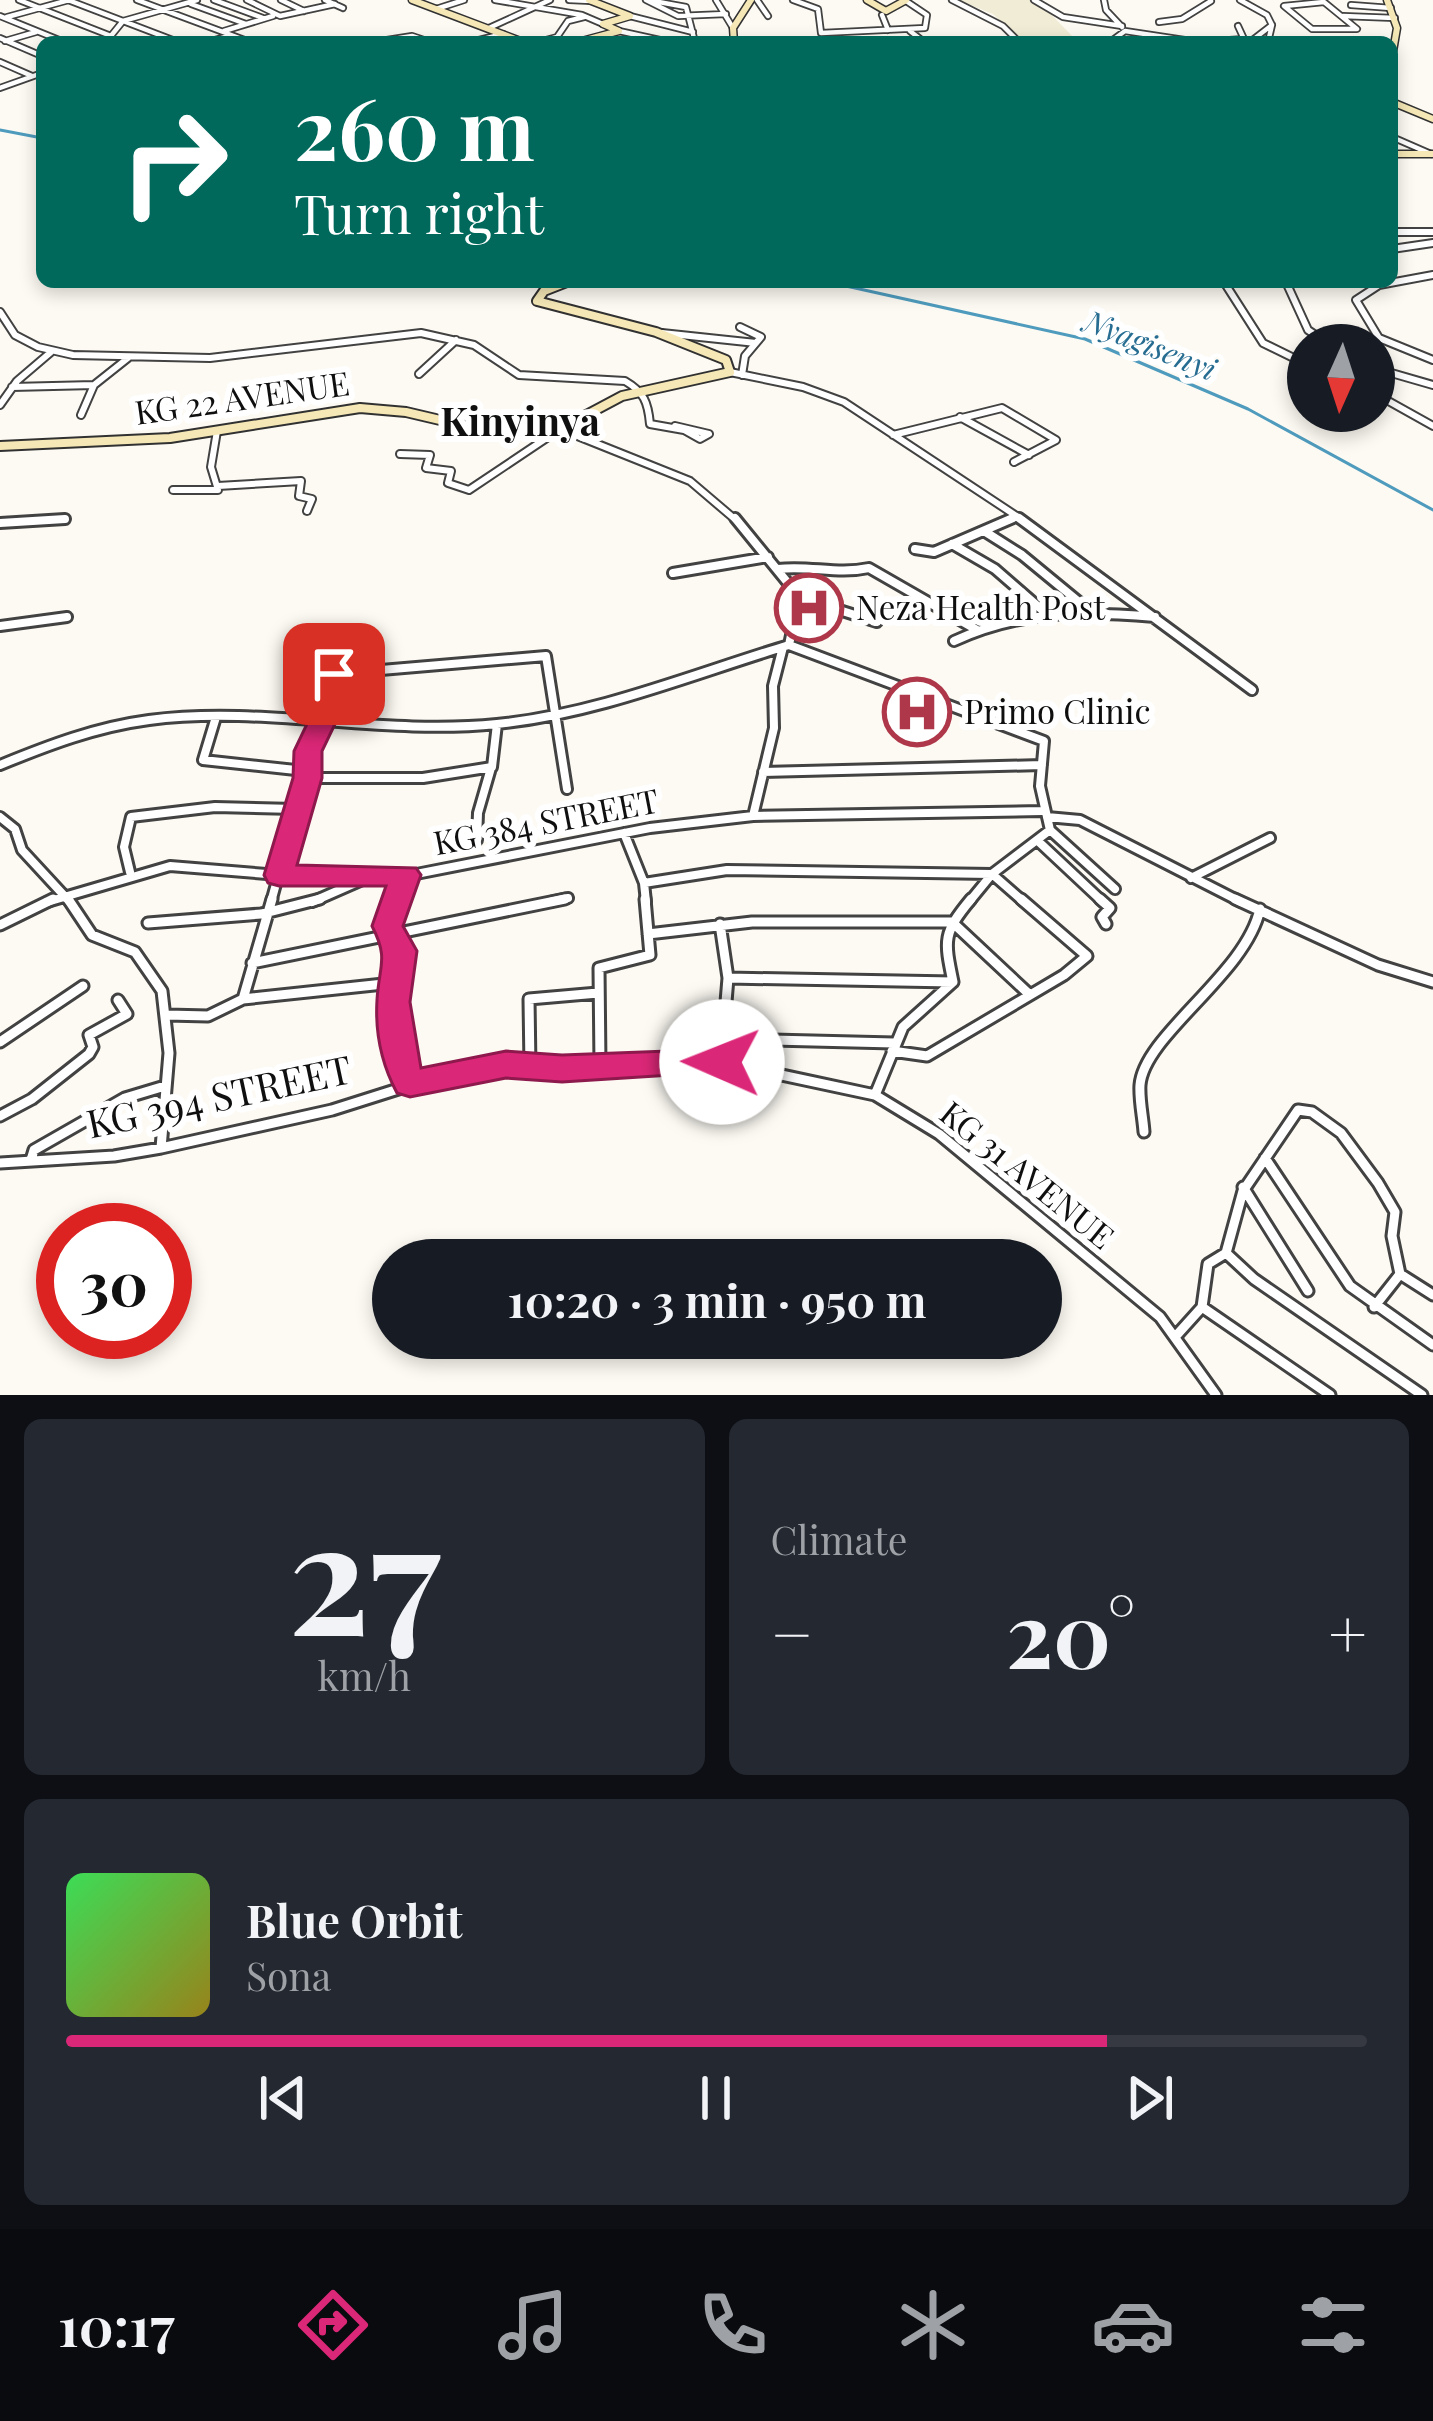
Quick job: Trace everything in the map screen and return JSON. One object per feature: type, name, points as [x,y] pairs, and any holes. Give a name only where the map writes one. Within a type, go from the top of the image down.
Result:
[{"type":"street","points":[[19,0],[101,36]]},
{"type":"street","points":[[2,16],[69,0],[162,36]]},
{"type":"street","points":[[137,0],[231,35]]},
{"type":"street","points":[[113,36],[123,21],[197,0]]},
{"type":"street","points":[[214,0],[264,18]]},
{"type":"street","points":[[247,0],[274,15]]},
{"type":"street","points":[[281,0],[305,11]]},
{"type":"street","points":[[326,0],[343,8]]},
{"type":"street","points":[[412,0],[509,36]]},
{"type":"street","points":[[436,9],[464,0]]},
{"type":"street","points":[[495,0],[586,16],[639,36]]},
{"type":"street","points":[[489,28],[550,0]]},
{"type":"street","points":[[569,0],[590,0],[694,32]]},
{"type":"street","points":[[646,0],[691,17],[726,14]]},
{"type":"street","points":[[646,0],[682,5],[691,17],[694,36]]},
{"type":"street","points":[[716,0],[734,36]]},
{"type":"street","points":[[793,0],[818,8],[824,36]]},
{"type":"street","points":[[821,33],[925,28],[928,19],[906,1],[886,11],[867,0]]},
{"type":"street","points":[[952,0],[978,10],[1011,36]]},
{"type":"street","points":[[1034,0],[1063,17],[1161,36]]},
{"type":"street","points":[[1104,0],[1122,29]]},
{"type":"street","points":[[1240,0],[1267,15],[1272,36]]},
{"type":"street","points":[[1387,0],[1393,8],[1397,36]]},
{"type":"street","points":[[733,28],[756,1],[768,16]]},
{"type":"street","points":[[1159,22],[1182,19],[1211,1]]},
{"type":"street","points":[[1323,1],[1341,16],[1357,29],[1311,29],[1284,5],[1323,1]]},
{"type":"street","points":[[190,3],[246,24]]},
{"type":"street","points":[[223,32],[274,15],[335,4]]},
{"type":"street","points":[[1351,5],[1393,8]]},
{"type":"street","points":[[603,24],[661,9]]},
{"type":"street","points":[[882,15],[888,30]]},
{"type":"street","points":[[2,16],[48,36]]},
{"type":"street","points":[[558,36],[568,21],[586,16]]},
{"type":"street","points":[[1341,16],[1395,18]]},
{"type":"street","points":[[1263,36],[1272,25]]},
{"type":"street","points":[[1116,36],[1122,29]]},
{"type":"street","points":[[909,30],[916,36]]},
{"type":"street","points":[[1339,30],[1341,36]]},
{"type":"street","points":[[869,31],[875,36]]},
{"type":"street","points":[[2,41],[38,32]]},
{"type":"street","points":[[603,36],[619,32]]},
{"type":"street","points":[[496,36],[504,34]]},
{"type":"street","points":[[1252,34],[1267,34]]},
{"type":"street","points":[[2,41],[36,54]]},
{"type":"street","points":[[0,62],[33,76]]},
{"type":"street","points":[[0,75],[16,82]]},
{"type":"street","points":[[0,88],[36,75]]},
{"type":"street","points":[[1398,104],[1433,119]]},
{"type":"street","points":[[1398,139],[1432,154]]},
{"type":"street","points":[[1398,154],[1432,154]]},
{"type":"street","points":[[1398,232],[1433,232]]},
{"type":"street","points":[[1398,248],[1433,244]]},
{"type":"street","points":[[1398,281],[1433,275]]},
{"type":"street","points":[[552,288],[537,301],[714,353],[730,363],[730,372]]},
{"type":"street","points":[[1228,288],[1263,343],[1287,355]]},
{"type":"street","points":[[1289,288],[1305,324]]},
{"type":"street","points":[[1374,288],[1356,300],[1365,323],[1379,338],[1433,360]]},
{"type":"street","points":[[0,312],[17,336],[53,351],[130,357],[236,358],[404,332],[457,340],[481,349],[517,375],[617,378],[643,389],[651,406],[650,424],[684,430],[700,439],[709,434],[676,426]]},
{"type":"street","points":[[740,326],[760,333],[742,363],[742,375]]},
{"type":"street","points":[[657,333],[756,343]]},
{"type":"street","points":[[2,340],[17,336]]},
{"type":"street","points":[[418,374],[457,340]]},
{"type":"street","points":[[0,405],[53,351]]},
{"type":"street","points":[[81,416],[94,385],[130,357]]},
{"type":"street","points":[[400,454],[430,454],[426,467],[449,471],[448,483],[469,490],[600,405],[643,389],[730,372],[830,396],[1014,518],[1035,527],[1252,690]]},
{"type":"street","points":[[1395,374],[1433,385]]},
{"type":"street","points":[[12,388],[94,385]]},
{"type":"street","points":[[1395,405],[1433,426]]},
{"type":"street","name":"KG 22 AVENUE","points":[[0,446],[140,441],[360,408],[406,412],[474,428],[560,429]]},
{"type":"street","points":[[892,436],[1002,408],[1055,436],[1054,442],[1015,462]]},
{"type":"street","points":[[958,416],[1030,454]]},
{"type":"street","points":[[560,429],[690,481],[742,522],[795,596],[877,622]]},
{"type":"street","points":[[218,431],[211,467],[218,486]]},
{"type":"street","points":[[173,490],[211,493],[218,486],[301,481],[299,496],[312,499],[307,511]]},
{"type":"street","points":[[915,549],[934,552],[1014,518]]},
{"type":"street","points":[[0,523],[65,519]]},
{"type":"street","points":[[985,531],[1091,612]]},
{"type":"street","points":[[952,544],[995,569],[1042,610]]},
{"type":"street","points":[[674,573],[705,564],[770,557]]},
{"type":"street","points":[[778,568],[808,565],[841,574],[869,568],[976,629]]},
{"type":"street","points":[[753,816],[774,728],[773,686],[795,596]]},
{"type":"street","points":[[954,641],[976,629],[1042,610],[1156,617]]},
{"type":"street","points":[[0,626],[68,617]]},
{"type":"street","points":[[0,765],[106,727],[217,717],[321,724],[497,724],[554,713],[786,646],[1044,741],[1044,814],[1050,830],[1115,889]]},
{"type":"street","points":[[243,999],[306,774],[310,743],[321,724],[334,674],[547,656],[567,789]]},
{"type":"street","points":[[217,717],[202,760],[306,774],[423,778],[492,767]]},
{"type":"street","points":[[477,839],[497,724]]},
{"type":"street","points":[[763,772],[888,773],[1042,765]]},
{"type":"street","points":[[130,872],[124,847],[130,817],[215,807],[295,809]]},
{"type":"street","name":"KG 384 STREET","points":[[0,926],[64,893],[130,872],[170,866],[279,875],[406,875],[624,833],[753,816],[1044,814],[1080,820],[1190,878],[1378,965],[1433,982]]},
{"type":"street","points":[[0,817],[15,829],[22,850],[64,893],[92,935],[135,952],[162,992],[166,1016],[160,1148]]},
{"type":"street","points":[[953,982],[944,941],[952,922],[992,874],[1050,830]]},
{"type":"street","points":[[600,1065],[602,965],[650,957],[644,883],[624,833]]},
{"type":"street","points":[[1190,878],[1270,838]]},
{"type":"street","points":[[1038,842],[1110,908],[1102,917],[1106,924]]},
{"type":"street","points":[[644,883],[727,870],[992,874],[1088,960],[927,1056],[893,1047],[726,1039]]},
{"type":"street","points":[[406,875],[388,919],[401,951],[393,982],[397,1050],[410,1084]]},
{"type":"street","points":[[148,922],[264,916],[319,902],[370,876]]},
{"type":"street","points":[[252,963],[568,898]]},
{"type":"street","points":[[1144,1132],[1140,1080],[1179,1019],[1204,998],[1252,936],[1260,909]]},
{"type":"street","points":[[648,934],[720,924],[952,922],[1030,995]]},
{"type":"street","points":[[720,924],[728,978],[722,1062]]},
{"type":"street","points":[[728,978],[953,982]]},
{"type":"street","points":[[166,1016],[208,1016],[243,999],[393,982]]},
{"type":"street","points":[[874,1095],[903,1027],[953,982]]},
{"type":"street","points":[[2,1037],[83,986]]},
{"type":"street","points":[[530,1067],[529,999],[598,993]]},
{"type":"street","points":[[0,1116],[32,1100],[89,1054],[91,1033],[127,1014],[118,1000]]},
{"type":"street","name":"KG 394 STREET","points":[[0,1163],[114,1156],[160,1148],[332,1109],[475,1067],[722,1062],[874,1095]]},
{"type":"street","points":[[31,1160],[38,1147],[125,1098],[165,1086]]},
{"type":"street","name":"KG 31 AVENUE","points":[[874,1095],[939,1134],[1160,1317],[1216,1395]]},
{"type":"street","points":[[1226,1252],[1229,1218],[1243,1185],[1298,1110],[1325,1117],[1395,1212],[1392,1236],[1400,1274],[1433,1295]]},
{"type":"street","points":[[1265,1158],[1350,1286],[1433,1345]]},
{"type":"street","points":[[1243,1185],[1308,1291]]},
{"type":"street","points":[[1175,1337],[1202,1307],[1208,1264],[1226,1252]]},
{"type":"street","points":[[1226,1252],[1254,1279],[1422,1395]]},
{"type":"street","points":[[1374,1307],[1400,1274]]},
{"type":"street","points":[[1202,1307],[1330,1395]]},
{"type":"shaded area","points":[[958,0],[1037,0],[1072,36],[1017,36],[993,14]]},
{"type":"waterway","name":"Nyagisenyi","points":[[0,130],[36,137]]},
{"type":"waterway","name":"Nyagisenyi","points":[[855,288],[1085,339],[1248,409],[1433,510]]},
{"type":"place","name":"Neza Health Post","points":[[809,608]]},
{"type":"place","name":"Primo Clinic","points":[[917,712]]},
{"type":"district","name":"Kinyinya","points":[[520,422]]},
{"type":"route","points":[[334,674],[321,724],[310,743],[307,778],[279,875],[406,875],[388,926],[401,951],[393,1002],[397,1050],[410,1084],[506,1064],[562,1069],[722,1062]]}]
